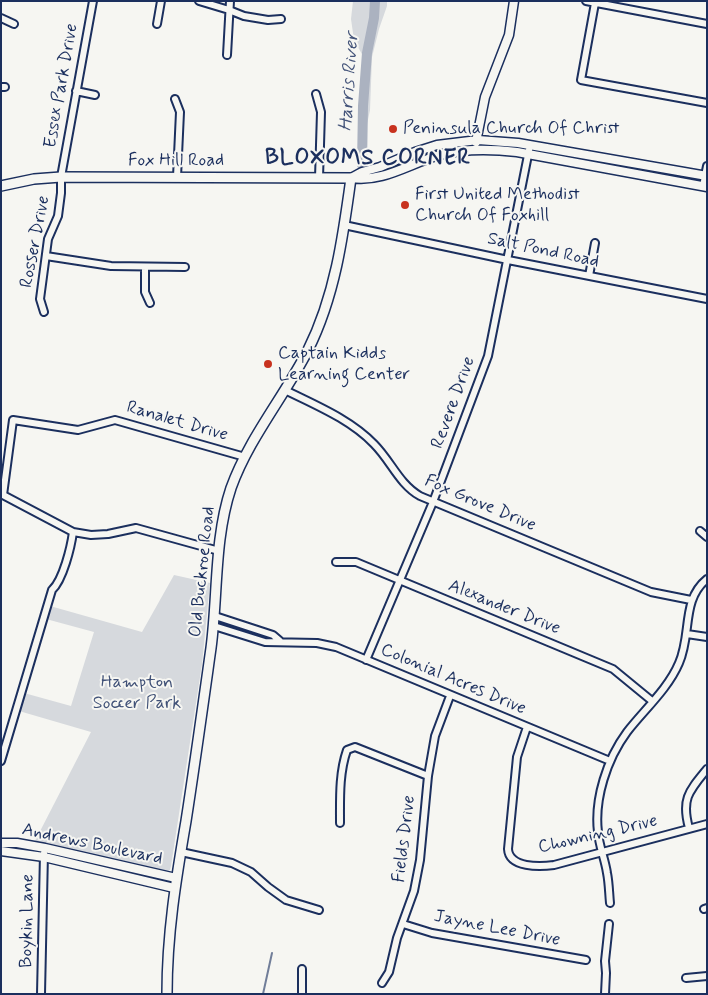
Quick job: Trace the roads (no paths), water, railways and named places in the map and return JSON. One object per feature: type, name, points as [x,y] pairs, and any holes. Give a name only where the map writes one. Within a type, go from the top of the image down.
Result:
[{"type":"main road","name":"Fox Hill Road","points":[[1,186],[34,179],[61,177],[351,178]]},
{"type":"main road","name":"Old Buckroe Road","points":[[167,994],[168,943],[174,888],[214,626],[219,551],[228,497],[245,457],[308,350],[327,302],[336,273],[351,178]]},
{"type":"street","name":"Essex Park Drive","points":[[61,177],[93,1]]},
{"type":"street","points":[[157,24],[161,1]]},
{"type":"street","points":[[199,1],[244,16],[268,20],[281,19]]},
{"type":"street","points":[[227,55],[230,1]]},
{"type":"street","points":[[475,149],[486,96],[509,35],[514,1]]},
{"type":"street","points":[[586,1],[707,24]]},
{"type":"street","points":[[595,3],[581,80],[707,102]]},
{"type":"street","points":[[1,18],[14,24]]},
{"type":"street","points":[[76,91],[95,95]]},
{"type":"street","points":[[316,94],[321,112],[318,178]]},
{"type":"street","points":[[174,99],[180,112],[177,177]]},
{"type":"street","points":[[351,178],[362,172],[437,145],[477,140],[505,141],[706,176]]},
{"type":"street","name":"Revere Drive","points":[[366,660],[433,502],[488,356],[530,145]]},
{"type":"street","points":[[351,178],[364,180],[373,178],[394,173],[440,155],[475,149],[528,154],[705,186],[707,166]]},
{"type":"street","name":"Rosser Drive","points":[[44,312],[40,298],[48,239],[58,216],[61,177]]},
{"type":"street","name":"Salt Pond Road","points":[[344,225],[508,260],[707,299]]},
{"type":"street","points":[[588,276],[595,243]]},
{"type":"street","points":[[46,256],[112,266],[184,267]]},
{"type":"street","points":[[145,267],[144,292],[150,303]]},
{"type":"street","name":"Fox Grove Drive","points":[[285,390],[332,414],[361,432],[386,457],[404,485],[413,492],[651,592],[691,600]]},
{"type":"street","name":"Ranalet Drive","points":[[73,532],[3,495],[13,420],[78,430],[116,420],[245,457]]},
{"type":"street","points":[[1,761],[52,590],[56,586],[64,568],[73,532],[92,535],[108,534],[136,528],[219,551]]},
{"type":"street","points":[[700,531],[707,537]]},
{"type":"street","name":"Alexander Drive","points":[[336,562],[356,562],[613,670],[652,701]]},
{"type":"street","points":[[610,903],[608,875],[598,832],[602,785],[610,761],[626,734],[678,667],[684,649],[691,600],[698,587],[707,578]]},
{"type":"street","name":"Colonial Acres Drive","points":[[215,616],[273,635],[280,641]]},
{"type":"street","name":"Colonial Acres Drive","points":[[214,626],[265,642],[326,644],[610,761]]},
{"type":"street","points":[[686,634],[707,638]]},
{"type":"street","name":"Fields Drive","points":[[382,983],[389,972],[414,891],[420,860],[428,776],[435,736],[450,696]]},
{"type":"street","name":"Chowning Drive","points":[[527,727],[517,757],[508,849],[509,856],[514,861],[543,866],[602,853],[707,824]]},
{"type":"street","points":[[340,823],[340,787],[347,750],[355,747],[428,776]]},
{"type":"street","points":[[689,828],[685,811],[686,798],[707,769]]},
{"type":"street","name":"Andrews Boulevard","points":[[1,843],[18,843],[44,848],[176,878]]},
{"type":"street","name":"Boykin Lane","points":[[41,994],[44,848]]},
{"type":"street","name":"Andrews Boulevard","points":[[1,851],[44,857],[174,888]]},
{"type":"street","points":[[180,852],[232,863],[251,872],[286,900],[319,910]]},
{"type":"street","name":"Jayne Lee Drive","points":[[403,924],[432,933],[586,960]]},
{"type":"street","points":[[605,994],[606,973],[604,962],[609,924]]},
{"type":"street","points":[[302,969],[302,994]]},
{"type":"street","points":[[686,978],[707,976]]},
{"type":"waterway","name":"Harris River","points":[[362,165],[363,106],[367,53],[374,18],[375,1]]},
{"type":"waterway","points":[[263,994],[272,953]]},
{"type":"place","name":"Peninsula Church Of Christ","points":[[393,129]]},
{"type":"place","name":"First United Methodist Church Of Foxhill","points":[[405,205]]},
{"type":"place","name":"Captain Kidds Learning Center","points":[[268,364]]},
{"type":"district","name":"BLOXOMS CORNER","points":[[368,159]]},
{"type":"park label","name":"Hampton Soccer Park","points":[[137,693]]}]
